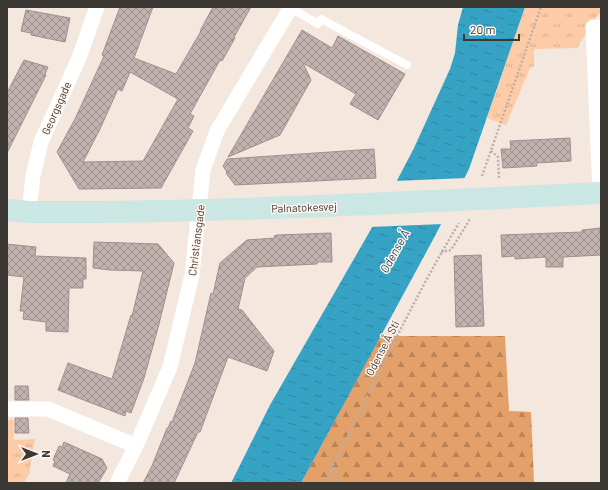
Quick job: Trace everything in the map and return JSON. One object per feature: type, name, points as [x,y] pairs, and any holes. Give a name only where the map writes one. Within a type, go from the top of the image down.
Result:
[{"type":"main road","name":"Palnatokesvej","points":[[7,210],[29,212],[200,211],[601,193]]},
{"type":"street","name":"Georgsgade","points":[[29,212],[33,176],[41,142],[78,58],[97,7]]},
{"type":"street","name":"Christiansgade","points":[[117,483],[136,446],[170,366],[192,275],[200,211],[203,170],[217,131],[291,8]]},
{"type":"street","points":[[601,27],[593,27],[601,193]]},
{"type":"street","points":[[7,409],[48,409],[136,446]]},
{"type":"lane","points":[[291,8],[318,24],[321,18],[407,65]]},
{"type":"path","points":[[482,176],[541,7]]},
{"type":"path","points":[[441,252],[451,250],[482,199],[498,157],[491,151]]},
{"type":"path","name":"Odense Å Sti","points":[[324,483],[386,357],[441,252],[459,223]]},
{"type":"path","points":[[333,464],[338,483]]},
{"type":"green space","points":[[525,7],[601,7],[601,13],[596,17],[577,48],[534,49],[534,66],[530,68],[506,125],[487,118]]},
{"type":"green space","points":[[380,336],[505,336],[509,411],[531,412],[534,483],[301,483]]},
{"type":"green space","points":[[13,419],[14,440],[35,439],[29,474],[24,483],[7,483],[7,420]]},
{"type":"water","name":"Odense Å","points":[[463,7],[525,7],[469,169],[435,236],[301,483],[231,483],[270,405],[378,217],[414,148],[450,69],[455,53],[458,25]]},
{"type":"pier","points":[[466,178],[443,224],[370,227],[395,181]]},
{"type":"building","points":[[120,7],[153,7],[134,58],[176,74],[213,7],[251,7],[222,61],[220,60],[190,114],[194,116],[188,128],[193,131],[161,188],[79,189],[57,152],[75,119],[104,56],[102,55]],"holes":[[[130,72],[178,99],[143,161],[83,162],[118,89],[122,91]]]},
{"type":"building","points":[[26,10],[70,18],[65,42],[31,35],[31,33],[21,31]]},
{"type":"building","points":[[302,30],[332,48],[338,36],[405,74],[378,120],[350,104],[356,94],[303,63],[311,80],[280,135],[228,157]]},
{"type":"building","points":[[24,60],[48,67],[45,74],[46,75],[7,153],[7,93]]},
{"type":"building","points":[[570,138],[571,161],[536,163],[537,166],[503,168],[501,149],[511,149],[510,141]]},
{"type":"building","points":[[374,149],[376,178],[235,185],[226,173],[227,172],[223,166],[227,159]]},
{"type":"building","points":[[600,228],[601,255],[563,257],[563,267],[546,267],[546,257],[515,259],[515,256],[502,257],[501,235],[582,232],[582,230]]},
{"type":"building","points":[[331,233],[332,262],[257,267],[245,278],[238,309],[242,310],[274,351],[267,371],[228,357],[200,432],[198,432],[174,483],[143,483],[152,466],[167,428],[171,421],[172,422],[195,363],[211,293],[213,294],[220,263],[247,240],[275,238],[274,236],[277,235]]},
{"type":"building","points":[[94,242],[158,244],[174,263],[144,378],[131,413],[126,411],[125,416],[58,390],[68,363],[112,379],[131,315],[132,316],[143,271],[93,268]]},
{"type":"building","points":[[7,244],[36,247],[35,256],[86,258],[86,279],[83,279],[83,288],[69,288],[68,332],[46,331],[46,322],[23,319],[24,311],[20,311],[24,277],[7,275]]},
{"type":"building","points":[[481,255],[484,326],[456,327],[454,256]]},
{"type":"building","points":[[15,386],[28,386],[29,400],[15,400]]},
{"type":"building","points":[[15,418],[28,418],[29,433],[15,433]]},
{"type":"building","points":[[64,442],[102,459],[107,468],[98,483],[66,483],[70,474],[53,466],[55,461],[53,460],[59,446],[62,447]]}]
